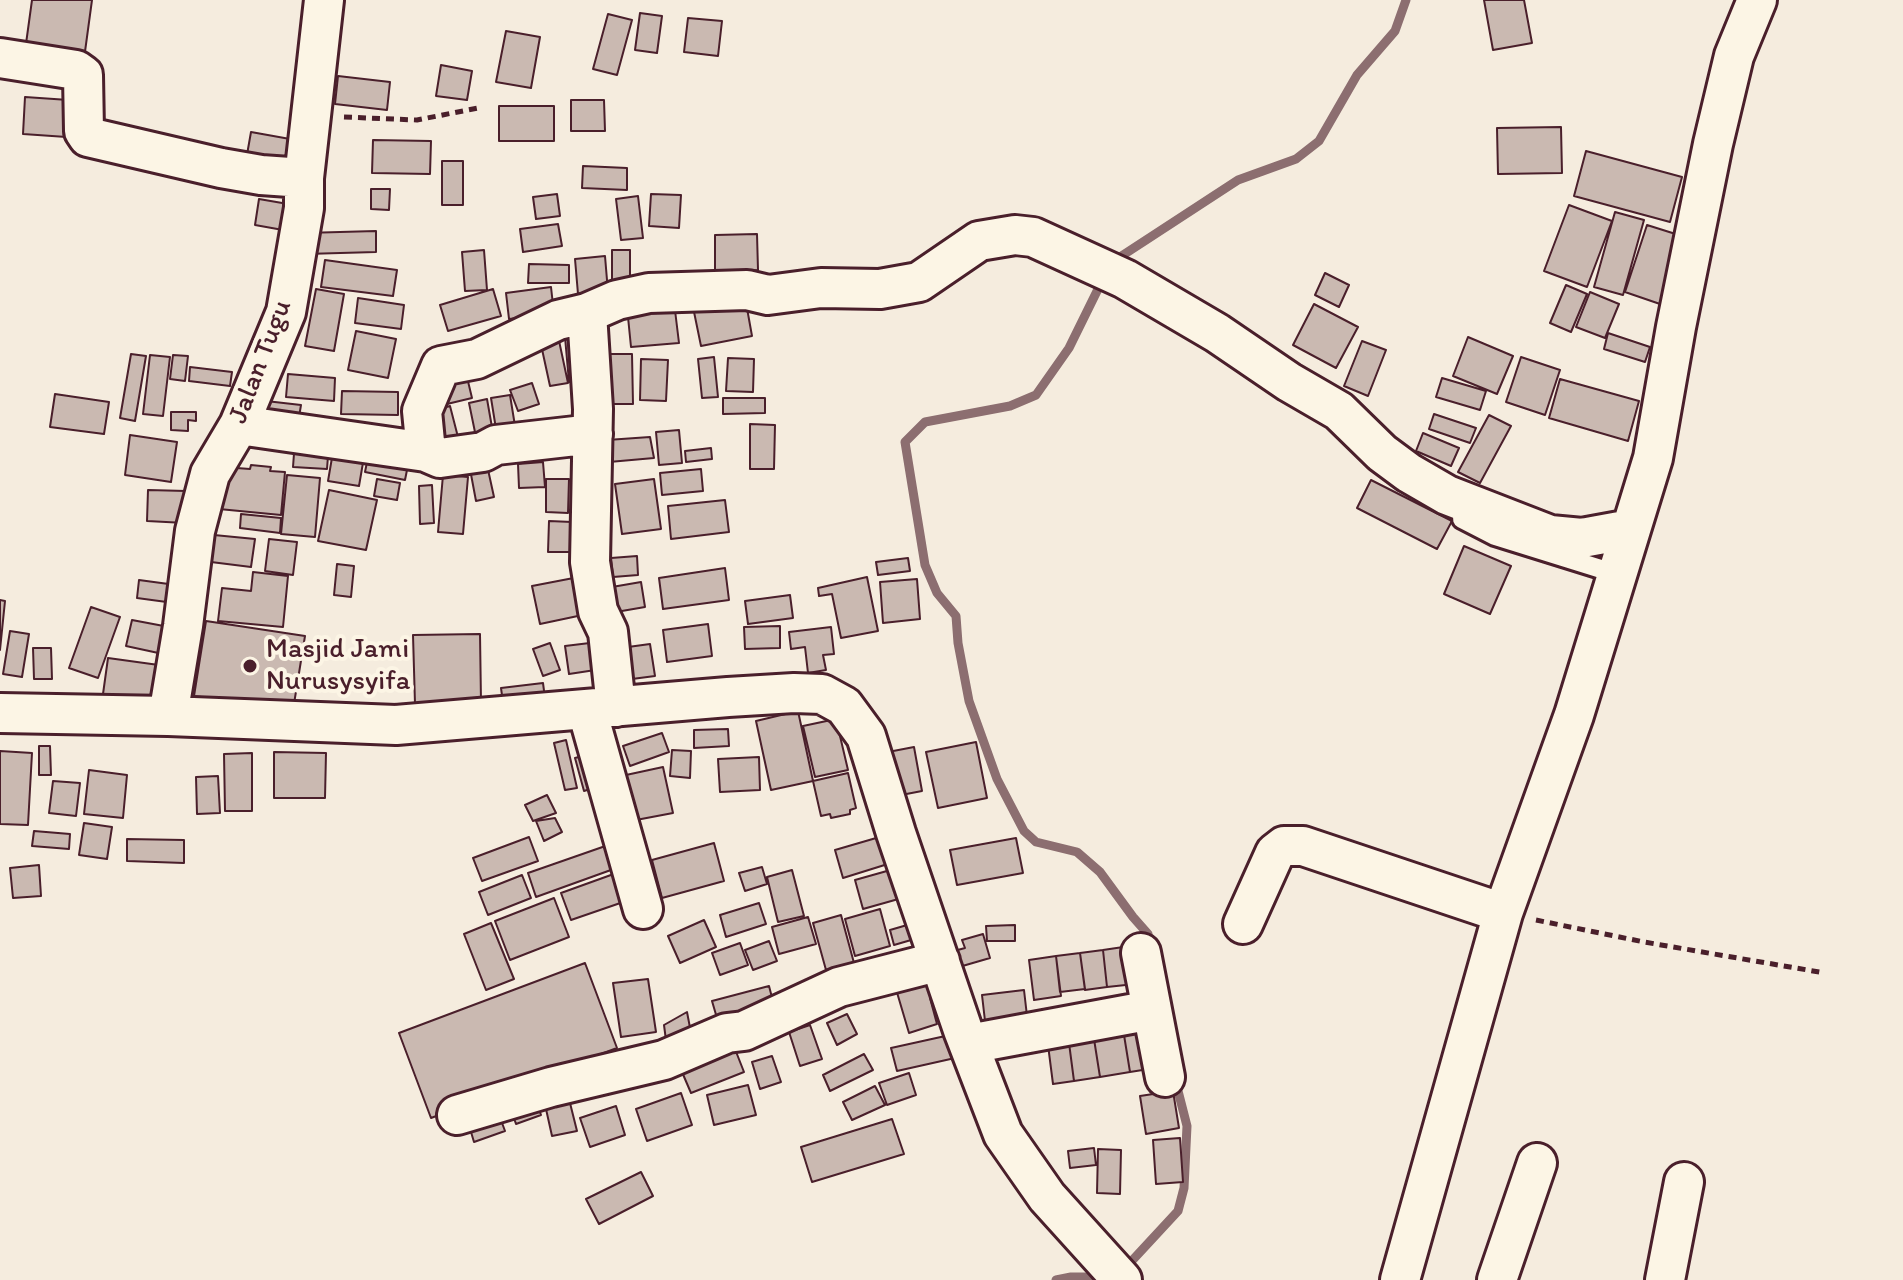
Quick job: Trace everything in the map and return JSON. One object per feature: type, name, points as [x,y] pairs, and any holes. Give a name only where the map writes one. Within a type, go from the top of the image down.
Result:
[{"type":"street","name":"Jalan Tugu","points":[[168,716],[195,531],[210,474],[239,425],[286,312],[304,208],[304,178],[324,0]]},
{"type":"street","points":[[1400,1280],[1503,913],[1574,715],[1653,458],[1676,327],[1717,130],[1734,56],[1757,0]]},
{"type":"street","points":[[0,58],[76,70],[83,75],[84,131],[88,137],[221,168],[304,178]]},
{"type":"street","points":[[426,452],[422,411],[441,366],[477,359],[558,320],[649,293],[747,290],[768,295],[821,288],[880,289],[919,282],[979,241],[1015,235],[1033,237],[1125,279],[1217,333],[1289,382],[1339,411],[1382,453],[1447,495],[1550,535],[1582,538],[1631,529]]},
{"type":"street","points":[[587,313],[593,434],[590,562],[598,611],[608,632],[602,708],[643,909]]},
{"type":"street","points":[[239,425],[426,452],[440,458],[483,452],[496,445],[593,434]]},
{"type":"street","points":[[0,713],[396,725],[794,693],[822,694],[844,706],[866,736],[940,961],[1003,1134],[1047,1197],[1122,1280]]},
{"type":"street","points":[[1243,924],[1275,853],[1284,846],[1303,846],[1503,913]]},
{"type":"street","points":[[1141,953],[1165,1077]]},
{"type":"street","points":[[457,1115],[551,1087],[664,1060],[727,1033],[744,1031],[839,987],[940,961]]},
{"type":"street","points":[[969,1044],[1152,1010]]},
{"type":"street","points":[[1497,1280],[1537,1163]]},
{"type":"street","points":[[1665,1280],[1684,1182]]},
{"type":"lane","points":[[1446,510],[1495,536],[1617,574]]},
{"type":"path","points":[[311,116],[417,120],[478,108]]},
{"type":"path","points":[[1503,913],[1644,942],[1825,973]]},
{"type":"building","points":[[32,0],[92,0],[84,59],[25,51]]},
{"type":"building","points":[[1484,0],[1524,0],[1532,43],[1493,50]]},
{"type":"building","points":[[640,13],[662,16],[657,53],[635,50]]},
{"type":"building","points":[[608,14],[632,20],[617,75],[593,69]]},
{"type":"building","points":[[688,18],[722,21],[718,56],[684,52]]},
{"type":"building","points":[[506,31],[540,37],[531,88],[496,82]]},
{"type":"building","points":[[441,65],[472,71],[467,100],[436,96]]},
{"type":"building","points":[[338,76],[390,82],[387,110],[335,104]]},
{"type":"building","points":[[25,97],[83,101],[81,138],[23,134]]},
{"type":"building","points":[[571,100],[604,100],[605,131],[571,131]]},
{"type":"building","points":[[499,106],[554,106],[554,141],[499,141]]},
{"type":"building","points":[[1561,127],[1562,173],[1498,174],[1497,128]]},
{"type":"building","points":[[251,132],[290,139],[284,172],[245,166]]},
{"type":"building","points":[[373,140],[431,141],[430,174],[372,173]]},
{"type":"building","points":[[1586,151],[1682,177],[1670,222],[1574,196]]},
{"type":"building","points":[[442,161],[463,161],[463,205],[442,205]]},
{"type":"building","points":[[583,166],[627,168],[627,190],[582,188]]},
{"type":"building","points":[[371,189],[390,189],[389,210],[371,209]]},
{"type":"building","points":[[557,194],[560,216],[536,219],[533,197]]},
{"type":"building","points":[[651,194],[681,195],[679,228],[649,226]]},
{"type":"building","points":[[638,196],[643,238],[621,240],[616,199]]},
{"type":"building","points":[[259,199],[288,204],[283,230],[255,225]]},
{"type":"building","points":[[1569,205],[1612,221],[1587,287],[1544,271]]},
{"type":"building","points":[[1615,212],[1644,220],[1623,295],[1594,287]]},
{"type":"building","points":[[558,224],[562,246],[523,252],[520,229]]},
{"type":"building","points":[[1647,225],[1682,236],[1660,304],[1625,292]]},
{"type":"building","points":[[376,231],[376,252],[305,254],[304,233]]},
{"type":"building","points":[[757,234],[758,270],[715,271],[715,235]]},
{"type":"building","points":[[484,250],[487,290],[465,291],[462,252]]},
{"type":"building","points":[[612,250],[630,250],[630,280],[612,280]]},
{"type":"building","points":[[605,256],[608,292],[578,294],[575,259]]},
{"type":"building","points":[[325,260],[397,270],[393,296],[321,287]]},
{"type":"building","points":[[529,264],[569,265],[569,283],[528,283]]},
{"type":"building","points":[[1325,273],[1349,285],[1339,307],[1315,295]]},
{"type":"building","points":[[1566,285],[1587,294],[1571,332],[1550,323]]},
{"type":"building","points":[[551,287],[554,314],[509,319],[506,293]]},
{"type":"building","points":[[316,289],[344,294],[334,351],[305,346]]},
{"type":"building","points":[[493,289],[501,316],[448,331],[440,305]]},
{"type":"building","points":[[1590,292],[1619,304],[1605,338],[1576,327]]},
{"type":"building","points":[[745,297],[752,336],[701,346],[693,307]]},
{"type":"building","points":[[358,298],[404,305],[401,329],[355,323]]},
{"type":"building","points":[[674,302],[679,343],[631,347],[627,307]]},
{"type":"building","points":[[1314,304],[1358,327],[1336,368],[1293,345]]},
{"type":"building","points":[[356,331],[396,339],[388,378],[348,370]]},
{"type":"building","points":[[1608,333],[1650,347],[1645,362],[1604,349]]},
{"type":"building","points":[[584,335],[588,380],[569,382],[565,337]]},
{"type":"building","points":[[558,336],[568,383],[550,386],[540,340]]},
{"type":"building","points":[[1468,337],[1513,356],[1497,394],[1453,376]]},
{"type":"building","points":[[1362,341],[1386,350],[1368,396],[1344,386]]},
{"type":"building","points":[[131,354],[146,356],[135,421],[120,418]]},
{"type":"building","points":[[606,354],[632,354],[633,404],[607,404]]},
{"type":"building","points":[[150,355],[170,357],[163,416],[143,414]]},
{"type":"building","points":[[173,355],[188,356],[185,381],[170,379]]},
{"type":"building","points":[[714,357],[718,397],[702,398],[698,359]]},
{"type":"building","points":[[1521,357],[1560,370],[1545,415],[1506,402]]},
{"type":"building","points":[[728,358],[754,359],[753,392],[726,391]]},
{"type":"building","points":[[641,359],[668,360],[666,401],[640,400]]},
{"type":"building","points":[[190,367],[232,372],[230,386],[189,381]]},
{"type":"building","points":[[466,373],[472,398],[447,404],[441,379]]},
{"type":"building","points":[[288,374],[335,378],[334,401],[286,397]]},
{"type":"building","points":[[1442,378],[1486,391],[1480,410],[1436,397]]},
{"type":"building","points":[[1560,379],[1639,401],[1628,441],[1549,418]]},
{"type":"building","points":[[532,383],[539,404],[518,411],[510,390]]},
{"type":"building","points":[[342,391],[398,392],[398,415],[341,414]]},
{"type":"building","points":[[55,394],[109,402],[104,434],[50,427]]},
{"type":"building","points":[[510,395],[515,426],[496,429],[491,398]]},
{"type":"building","points":[[723,398],[765,398],[765,413],[723,414]]},
{"type":"building","points":[[487,399],[493,433],[476,437],[469,403]]},
{"type":"building","points":[[266,401],[301,405],[297,429],[263,424]]},
{"type":"building","points":[[450,406],[459,441],[440,446],[431,411]]},
{"type":"building","points":[[171,412],[196,412],[196,421],[188,420],[188,431],[171,430]]},
{"type":"building","points":[[1434,414],[1476,428],[1470,443],[1429,429]]},
{"type":"building","points":[[1489,415],[1511,426],[1480,483],[1458,472]]},
{"type":"building","points":[[750,424],[775,425],[774,469],[750,469]]},
{"type":"building","points":[[679,430],[682,463],[659,465],[656,432]]},
{"type":"building","points":[[1423,433],[1459,448],[1451,466],[1416,451]]},
{"type":"building","points":[[130,435],[177,442],[171,482],[125,475]]},
{"type":"building","points":[[650,437],[654,458],[609,462],[607,440]]},
{"type":"building","points":[[295,440],[329,443],[327,469],[293,467]]},
{"type":"building","points":[[334,446],[365,451],[359,486],[328,481]]},
{"type":"building","points":[[711,448],[712,459],[686,462],[685,451]]},
{"type":"building","points":[[369,452],[409,460],[405,480],[365,472]]},
{"type":"building","points":[[543,462],[545,487],[519,488],[518,464]]},
{"type":"building","points":[[251,465],[285,472],[281,515],[219,509],[223,467],[250,469]]},
{"type":"building","points":[[487,465],[494,497],[476,501],[470,469]]},
{"type":"building","points":[[701,469],[703,491],[662,495],[660,473]]},
{"type":"building","points":[[287,475],[320,478],[315,537],[281,534]]},
{"type":"building","points":[[443,475],[468,477],[463,534],[438,532]]},
{"type":"building","points":[[377,479],[400,483],[397,500],[374,496]]},
{"type":"building","points":[[546,479],[569,479],[568,513],[546,512]]},
{"type":"building","points":[[654,479],[661,529],[622,534],[615,484]]},
{"type":"building","points":[[1371,480],[1452,521],[1437,549],[1357,508]]},
{"type":"building","points":[[432,485],[434,523],[420,524],[419,486]]},
{"type":"building","points":[[148,490],[186,491],[185,523],[147,521]]},
{"type":"building","points":[[329,490],[377,500],[366,550],[318,541]]},
{"type":"building","points":[[725,500],[729,532],[671,539],[668,506]]},
{"type":"building","points":[[241,514],[281,518],[280,533],[240,528]]},
{"type":"building","points":[[549,521],[572,522],[570,552],[548,552]]},
{"type":"building","points":[[214,535],[255,539],[251,567],[211,562]]},
{"type":"building","points":[[269,539],[297,542],[293,575],[265,571]]},
{"type":"building","points":[[1464,546],[1511,566],[1490,614],[1444,594]]},
{"type":"building","points":[[637,556],[638,575],[613,577],[611,558]]},
{"type":"building","points":[[908,558],[910,571],[878,575],[876,562]]},
{"type":"building","points":[[337,564],[354,566],[351,597],[334,595]]},
{"type":"building","points":[[725,568],[729,600],[663,609],[659,578]]},
{"type":"building","points":[[253,572],[288,576],[283,627],[218,621],[222,588],[251,591]]},
{"type":"building","points":[[584,576],[592,613],[540,624],[532,586]]},
{"type":"building","points":[[867,577],[878,631],[841,638],[832,594],[819,596],[818,588]]},
{"type":"building","points":[[917,579],[920,619],[883,623],[880,582]]},
{"type":"building","points":[[139,580],[176,585],[174,603],[137,598]]},
{"type":"building","points":[[641,582],[645,607],[616,612],[612,587]]},
{"type":"building","points":[[790,595],[793,618],[748,624],[745,601]]},
{"type":"building","points":[[0,600],[5,601],[0,650]]},
{"type":"building","points":[[91,607],[120,617],[98,678],[69,668]]},
{"type":"building","points":[[132,620],[169,627],[163,654],[126,646]]},
{"type":"building","name":"Masjid Jami Nurusysyifa","points":[[206,621],[305,636],[293,710],[194,696]]},
{"type":"building","points":[[708,624],[712,656],[667,662],[663,630]]},
{"type":"building","points":[[780,626],[780,648],[745,649],[744,627]]},
{"type":"building","points":[[831,627],[834,654],[823,655],[826,670],[808,673],[805,647],[791,649],[789,632]]},
{"type":"building","points":[[10,631],[29,634],[22,677],[3,674]]},
{"type":"building","points":[[480,634],[481,702],[415,704],[413,635]]},
{"type":"building","points":[[598,642],[602,669],[569,674],[565,646]]},
{"type":"building","points":[[550,643],[560,670],[543,676],[533,649]]},
{"type":"building","points":[[650,644],[655,676],[632,679],[628,647]]},
{"type":"building","points":[[33,648],[51,648],[52,679],[34,679]]},
{"type":"building","points":[[108,658],[166,666],[162,702],[103,694]]},
{"type":"building","points":[[543,683],[546,706],[504,710],[501,688]]},
{"type":"building","points":[[798,711],[813,781],[771,790],[756,721]]},
{"type":"building","points":[[836,719],[848,770],[815,777],[803,726]]},
{"type":"building","points":[[728,729],[729,746],[694,748],[694,730]]},
{"type":"building","points":[[662,733],[669,752],[630,766],[623,746]]},
{"type":"building","points":[[566,740],[577,788],[565,790],[554,743]]},
{"type":"building","points":[[976,742],[987,798],[938,808],[926,752]]},
{"type":"building","points":[[39,746],[50,746],[51,775],[39,775]]},
{"type":"building","points":[[914,747],[922,791],[896,796],[888,752]]},
{"type":"building","points":[[672,750],[691,751],[690,778],[670,776]]},
{"type":"building","points":[[0,751],[32,753],[28,825],[0,824]]},
{"type":"building","points":[[274,752],[326,753],[325,798],[274,798]]},
{"type":"building","points":[[252,753],[252,811],[225,811],[224,754]]},
{"type":"building","points":[[594,753],[603,785],[584,791],[575,758]]},
{"type":"building","points":[[759,757],[760,790],[720,792],[718,759]]},
{"type":"building","points":[[663,767],[673,813],[636,820],[626,775]]},
{"type":"building","points":[[89,770],[127,775],[123,818],[84,814]]},
{"type":"building","points":[[848,773],[856,808],[850,810],[850,814],[831,818],[830,814],[821,816],[813,781]]},
{"type":"building","points":[[218,776],[220,813],[197,814],[196,777]]},
{"type":"building","points":[[53,781],[80,783],[76,816],[49,813]]},
{"type":"building","points":[[547,795],[556,813],[533,821],[525,805]]},
{"type":"building","points":[[555,818],[562,832],[544,841],[536,821]]},
{"type":"building","points":[[84,823],[112,827],[107,859],[79,855]]},
{"type":"building","points":[[34,831],[70,834],[69,849],[32,846]]},
{"type":"building","points":[[883,836],[891,863],[843,878],[835,850]]},
{"type":"building","points":[[529,837],[538,861],[482,881],[473,858]]},
{"type":"building","points":[[1016,838],[1023,873],[957,885],[950,850]]},
{"type":"building","points":[[127,839],[184,840],[184,863],[127,861]]},
{"type":"building","points":[[614,843],[622,866],[536,897],[528,873]]},
{"type":"building","points":[[714,843],[724,881],[662,898],[652,860]]},
{"type":"building","points":[[39,865],[41,896],[13,898],[10,868]]},
{"type":"building","points":[[762,867],[767,884],[745,891],[739,873]]},
{"type":"building","points":[[894,869],[902,898],[863,909],[855,880]]},
{"type":"building","points":[[792,870],[804,916],[778,922],[767,877]]},
{"type":"building","points":[[622,871],[632,899],[571,920],[561,893]]},
{"type":"building","points":[[522,875],[531,898],[488,915],[479,892]]},
{"type":"building","points":[[554,898],[569,937],[510,960],[495,921]]},
{"type":"building","points":[[759,903],[766,924],[726,937],[720,915]]},
{"type":"building","points":[[880,909],[890,946],[855,956],[845,919]]},
{"type":"building","points":[[841,915],[854,963],[826,970],[813,923]]},
{"type":"building","points":[[808,917],[816,944],[779,954],[772,927]]},
{"type":"building","points":[[704,920],[716,947],[680,963],[668,936]]},
{"type":"building","points":[[491,923],[514,979],[486,990],[464,934]]},
{"type":"building","points":[[914,923],[918,938],[894,945],[890,930]]},
{"type":"building","points":[[1015,925],[1015,941],[987,941],[986,926]]},
{"type":"building","points":[[983,934],[990,958],[959,967],[954,951],[965,948],[962,940]]},
{"type":"building","points":[[769,941],[777,961],[753,970],[745,950]]},
{"type":"building","points":[[740,943],[748,965],[720,975],[712,953]]},
{"type":"building","points":[[1130,946],[1135,984],[1107,987],[1103,950]]},
{"type":"building","points":[[1103,950],[1107,987],[1085,990],[1080,953]]},
{"type":"building","points":[[1080,953],[1085,989],[1060,992],[1056,956]]},
{"type":"building","points":[[1056,956],[1061,996],[1034,1000],[1029,960]]},
{"type":"building","points":[[585,963],[617,1048],[431,1118],[399,1033]]},
{"type":"building","points":[[932,968],[940,995],[930,998],[937,1024],[909,1033],[893,979]]},
{"type":"building","points":[[648,979],[656,1032],[621,1037],[613,983]]},
{"type":"building","points":[[769,986],[775,1009],[719,1025],[712,1001]]},
{"type":"building","points":[[1024,990],[1027,1016],[985,1021],[982,995]]},
{"type":"building","points":[[687,1012],[692,1038],[667,1048],[664,1025]]},
{"type":"building","points":[[847,1014],[857,1034],[837,1045],[827,1023]]},
{"type":"building","points":[[810,1025],[822,1059],[800,1066],[789,1032]]},
{"type":"building","points":[[1149,1031],[1155,1068],[1130,1072],[1124,1035]]},
{"type":"building","points":[[959,1033],[964,1056],[897,1071],[891,1048]]},
{"type":"building","points":[[1124,1035],[1130,1072],[1100,1077],[1094,1039]]},
{"type":"building","points":[[1094,1039],[1100,1077],[1074,1081],[1069,1043]]},
{"type":"building","points":[[1069,1043],[1074,1081],[1053,1084],[1048,1045]]},
{"type":"building","points":[[733,1044],[744,1072],[691,1093],[679,1065]]},
{"type":"building","points":[[864,1054],[873,1070],[830,1091],[823,1075]]},
{"type":"building","points":[[772,1056],[781,1082],[760,1089],[752,1062]]},
{"type":"building","points":[[909,1073],[916,1095],[887,1105],[879,1083]]},
{"type":"building","points":[[748,1085],[756,1115],[714,1125],[707,1095]]},
{"type":"building","points":[[875,1086],[885,1105],[852,1120],[843,1102]]},
{"type":"building","points":[[1173,1091],[1179,1128],[1146,1134],[1140,1096]]},
{"type":"building","points":[[681,1093],[692,1125],[647,1141],[636,1109]]},
{"type":"building","points":[[534,1095],[541,1115],[516,1124],[509,1104]]},
{"type":"building","points":[[570,1103],[577,1131],[552,1136],[546,1109]]},
{"type":"building","points":[[616,1106],[625,1135],[590,1147],[580,1118]]},
{"type":"building","points":[[498,1112],[505,1131],[474,1142],[468,1122]]},
{"type":"building","points":[[892,1119],[904,1154],[812,1182],[801,1147]]},
{"type":"building","points":[[1180,1138],[1183,1182],[1156,1184],[1153,1140]]},
{"type":"building","points":[[1094,1148],[1096,1165],[1070,1168],[1068,1151]]},
{"type":"building","points":[[1098,1149],[1121,1150],[1120,1194],[1097,1193]]},
{"type":"building","points":[[641,1172],[653,1196],[599,1224],[586,1199]]},
{"type":"waterway","points":[[1120,257],[1238,180],[1296,159],[1319,141],[1357,75],[1395,31],[1406,0]]},
{"type":"waterway","points":[[1100,285],[1069,348],[1036,395],[1010,406],[925,422],[905,442],[925,565],[937,593],[956,616],[969,701],[997,779],[1024,831],[1036,842],[1077,852],[1100,872],[1148,934],[1150,946]]},
{"type":"waterway","points":[[1128,1265],[1178,1211],[1184,1188],[1187,1126],[1175,1079]]},
{"type":"waterway","points":[[1056,1280],[1090,1277]]},
{"type":"place","name":"Masjid Jami Nurusysyifa","points":[[250,666]]}]
